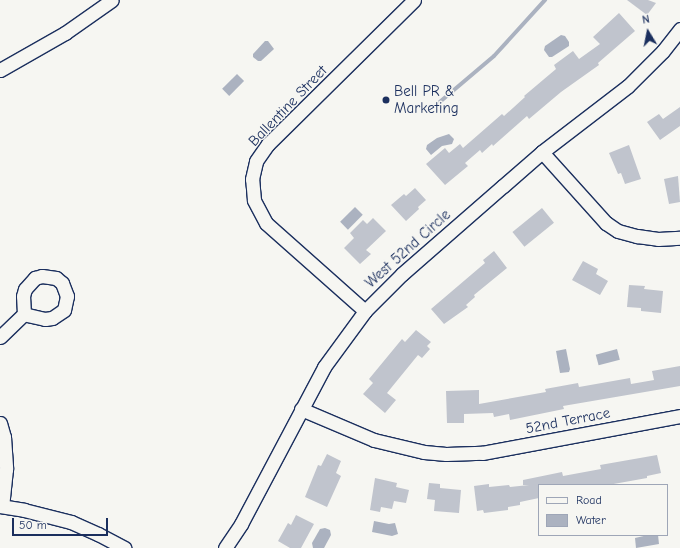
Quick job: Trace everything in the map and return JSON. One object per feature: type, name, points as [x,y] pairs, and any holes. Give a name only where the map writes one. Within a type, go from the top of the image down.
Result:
[{"type":"street","points":[[0,70],[65,33],[112,0]]},
{"type":"street","name":"Ballentine Street","points":[[365,311],[266,223],[254,200],[252,179],[256,162],[268,144],[414,0]]},
{"type":"street","name":"West 52nd Circle","points":[[225,548],[241,524],[324,367],[365,311],[402,274],[542,152],[628,86],[662,51],[680,29]]},
{"type":"street","points":[[542,152],[606,223],[618,231],[658,239],[680,238]]},
{"type":"street","points":[[0,337],[24,314]]},
{"type":"street","name":"52nd Terrace","points":[[301,409],[359,434],[395,446],[424,452],[460,453],[482,453],[512,448],[680,416]]},
{"type":"street","points":[[0,424],[4,437],[6,468],[1,506],[71,522],[124,548]]},
{"type":"water","points":[[561,35],[565,36],[569,42],[569,46],[552,57],[549,57],[544,50],[545,46]]},
{"type":"water","points":[[265,41],[268,41],[274,49],[261,61],[258,61],[253,57],[253,54]]},
{"type":"water","points":[[237,74],[244,81],[229,96],[222,89]]},
{"type":"water","points":[[449,134],[454,139],[452,144],[442,146],[431,155],[426,149],[427,145],[437,138]]},
{"type":"water","points":[[355,207],[363,215],[348,230],[340,222]]},
{"type":"water","points":[[566,349],[570,369],[569,372],[560,373],[556,351]]},
{"type":"water","points":[[617,349],[620,360],[599,365],[596,355]]},
{"type":"water","points":[[374,521],[389,524],[395,523],[398,534],[392,536],[372,532]]},
{"type":"water","points":[[325,528],[330,530],[331,535],[324,548],[313,548],[312,543],[320,529]]},
{"type":"water","points":[[644,536],[658,536],[659,544],[636,548],[635,538]]},
{"type":"building","points":[[627,0],[648,0],[656,3],[647,15]]},
{"type":"building","points":[[619,13],[635,31],[598,63],[599,65],[561,92],[529,119],[527,116],[493,146],[492,144],[482,153],[480,150],[465,163],[468,166],[445,185],[426,164],[445,148],[449,153],[460,144],[463,148],[502,114],[504,116],[525,97],[524,96],[556,69],[554,65],[573,51],[579,59],[600,44],[593,37]]},
{"type":"building","points":[[680,107],[680,126],[660,140],[647,122],[659,114],[663,119]]},
{"type":"building","points":[[629,145],[641,179],[625,184],[621,173],[618,174],[609,153]]},
{"type":"building","points":[[678,176],[680,202],[669,204],[664,179]]},
{"type":"building","points":[[415,188],[426,200],[406,221],[391,205],[404,194],[406,196]]},
{"type":"building","points":[[542,208],[554,223],[524,247],[512,232]]},
{"type":"building","points":[[373,218],[386,231],[366,250],[371,254],[360,264],[344,248],[354,238],[350,233],[363,220],[367,224]]},
{"type":"building","points":[[494,251],[507,268],[474,295],[475,297],[466,305],[468,307],[444,324],[431,309],[485,263],[483,260]]},
{"type":"building","points":[[583,261],[598,269],[596,274],[608,281],[600,295],[572,280]]},
{"type":"building","points":[[629,285],[645,286],[644,289],[663,291],[661,313],[641,311],[641,308],[627,307]]},
{"type":"building","points":[[416,330],[431,342],[427,346],[430,349],[422,358],[418,355],[387,393],[396,400],[385,413],[363,394],[373,383],[369,379],[402,339],[405,342]]},
{"type":"building","points":[[680,366],[680,386],[563,406],[564,409],[510,420],[509,414],[494,417],[493,413],[464,414],[464,423],[447,423],[446,391],[479,390],[479,404],[546,392],[545,389],[578,383],[579,387],[630,378],[631,384],[654,380],[652,371]]},
{"type":"building","points":[[327,454],[341,461],[336,473],[341,476],[327,507],[305,497],[318,465],[321,466]]},
{"type":"building","points":[[657,455],[661,473],[647,476],[647,478],[614,484],[538,484],[538,498],[520,502],[520,505],[508,507],[508,510],[484,513],[483,510],[477,511],[474,486],[489,484],[489,487],[529,485],[523,485],[523,480],[562,472],[563,476],[601,469],[600,465]]},
{"type":"building","points":[[375,478],[397,483],[396,487],[409,490],[406,503],[394,501],[392,509],[381,507],[380,512],[370,510]]},
{"type":"building","points":[[429,483],[440,484],[440,488],[461,490],[459,513],[434,511],[435,500],[427,499]]},
{"type":"building","points":[[296,515],[314,524],[301,548],[290,548],[278,541],[288,523],[291,525]]},
{"type":"waterway","points":[[435,106],[494,56],[545,0]]},
{"type":"place","name":"Bell PR & Marketing","points":[[386,100]]}]
